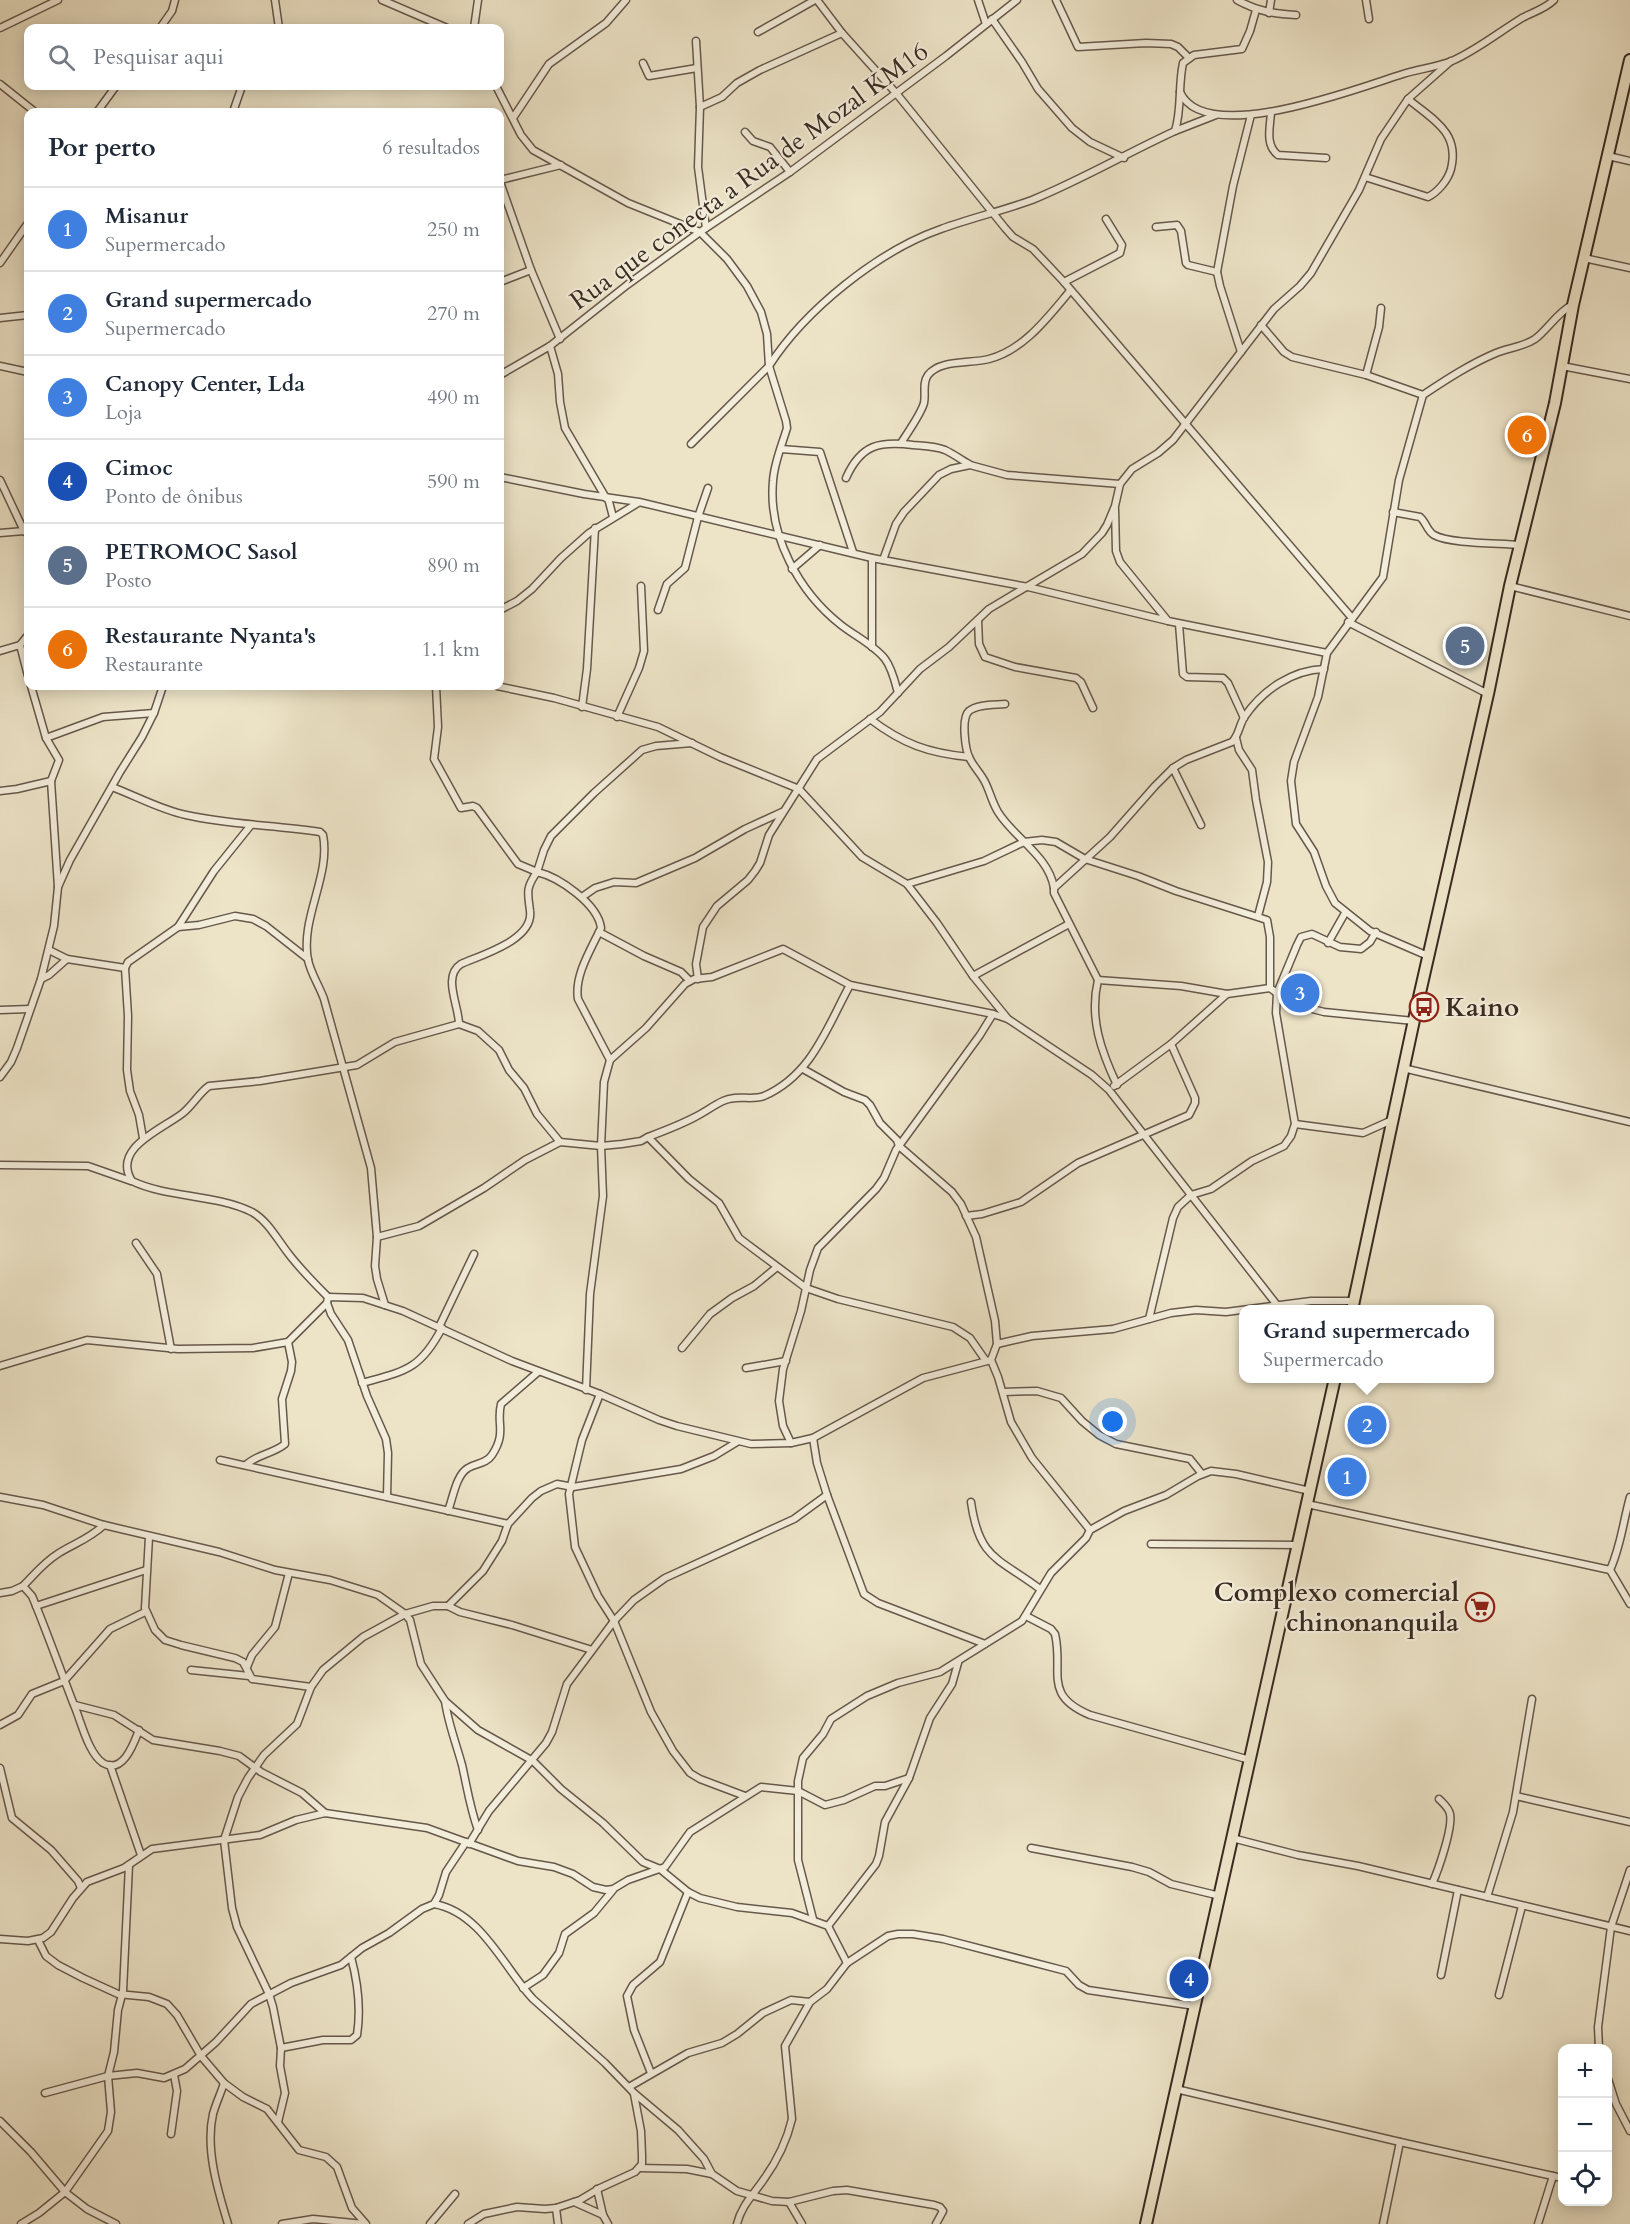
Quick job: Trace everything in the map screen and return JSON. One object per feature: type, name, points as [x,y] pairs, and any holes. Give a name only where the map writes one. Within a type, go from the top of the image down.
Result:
[{"type":"main road","points":[[1352,1305],[1510,586],[1543,456],[1573,304],[1630,60]]},
{"type":"main road","points":[[1146,2224],[1334,1383]]},
{"type":"street","points":[[0,28],[58,0]]},
{"type":"street","points":[[163,24],[172,11],[175,0]]},
{"type":"street","points":[[275,0],[278,24]]},
{"type":"street","points":[[382,0],[438,24]]},
{"type":"street","points":[[475,24],[478,0]]},
{"type":"street","points":[[513,118],[549,64],[606,23],[626,0]]},
{"type":"street","points":[[758,32],[816,0],[842,33],[896,93],[992,213],[1013,237],[1033,249],[1064,282],[1350,620],[1488,694]]},
{"type":"street","points":[[978,0],[989,21],[1022,62],[1038,89],[1072,128],[1090,142],[1124,158]]},
{"type":"street","name":"Rua que conecta a Rua de Mozal KM16","points":[[504,373],[560,339],[627,285],[703,230],[790,172],[1017,0]]},
{"type":"street","points":[[1056,0],[1078,47],[1137,43],[1171,44],[1178,47],[1189,58]]},
{"type":"street","points":[[1237,0],[1269,14],[1296,15]]},
{"type":"street","points":[[1269,14],[1271,0]]},
{"type":"street","points":[[1366,0],[1369,19]]},
{"type":"street","points":[[698,979],[696,964],[703,927],[717,906],[748,880],[760,864],[769,836],[782,812],[817,759],[870,719],[920,669],[989,609],[1082,554],[1102,533],[1115,506],[1120,484],[1132,470],[1173,440],[1261,325],[1311,273],[1365,177],[1381,140],[1408,99],[1451,61],[1554,0]]},
{"type":"street","points":[[1175,131],[1179,111],[1178,89],[1184,63],[1189,58],[1242,49],[1256,10]]},
{"type":"street","points":[[700,107],[722,97],[737,83],[760,70],[842,33]]},
{"type":"street","points":[[696,41],[703,230]]},
{"type":"street","points":[[691,444],[770,366],[779,350],[819,306],[869,267],[910,242],[940,229],[1031,200],[1124,158],[1175,131],[1216,115],[1251,115],[1309,104],[1451,61]]},
{"type":"street","points":[[643,63],[647,74],[652,76],[697,68]]},
{"type":"street","points":[[0,84],[30,108]]},
{"type":"street","points":[[1178,89],[1187,103],[1216,115]]},
{"type":"street","points":[[100,108],[113,90]]},
{"type":"street","points":[[234,108],[241,90]]},
{"type":"street","points":[[498,90],[527,144],[628,203],[703,230],[727,259],[753,297],[765,323],[770,366],[786,421],[782,448],[773,479],[772,497],[779,535],[792,569],[824,610],[840,625],[885,658],[898,693]]},
{"type":"street","points":[[1365,177],[1428,197],[1446,181],[1454,158],[1450,137],[1408,99]]},
{"type":"street","points":[[1271,112],[1269,139],[1274,152],[1278,155],[1326,158]]},
{"type":"street","points":[[1241,352],[1217,272],[1233,186],[1251,115]]},
{"type":"street","points":[[745,132],[753,141],[770,147],[790,172]]},
{"type":"street","points":[[1608,156],[1630,161]]},
{"type":"street","points":[[504,180],[562,165]]},
{"type":"street","points":[[504,192],[531,270],[560,339]]},
{"type":"street","points":[[1064,282],[1122,251],[1122,245],[1106,219]]},
{"type":"street","points":[[1156,227],[1177,225],[1181,231],[1188,266],[1217,272]]},
{"type":"street","points":[[0,263],[24,229]]},
{"type":"street","points":[[1584,258],[1630,268]]},
{"type":"street","points":[[504,280],[531,270]]},
{"type":"street","points":[[901,443],[924,405],[924,385],[929,374],[939,368],[992,358],[1006,352],[1038,328],[1070,291]]},
{"type":"street","points":[[1428,956],[1370,931],[1345,913],[1330,895],[1314,852],[1296,824],[1291,781],[1294,762],[1318,697],[1327,654],[1383,577],[1399,480],[1423,394],[1493,354],[1524,345],[1535,339],[1564,309],[1573,304]]},
{"type":"street","points":[[1366,375],[1379,327],[1381,308]]},
{"type":"street","points":[[0,318],[24,315]]},
{"type":"street","points":[[1261,325],[1284,352],[1292,357],[1366,375],[1423,394]]},
{"type":"street","points":[[550,346],[558,374],[565,428],[607,498],[613,517]]},
{"type":"street","points":[[0,366],[24,371]]},
{"type":"street","points":[[1561,366],[1630,379]]},
{"type":"street","points":[[846,478],[858,457],[869,450],[880,444],[901,443],[936,447],[970,465],[1007,475],[1120,484]]},
{"type":"street","points":[[782,448],[818,451],[822,454],[853,552]]},
{"type":"street","points":[[884,560],[896,524],[915,498],[939,475],[951,469],[970,465]]},
{"type":"street","points":[[504,478],[639,502],[872,558],[1028,588],[1179,624],[1327,654]]},
{"type":"street","points":[[0,480],[24,528]]},
{"type":"street","points":[[658,609],[667,584],[685,568],[708,488]]},
{"type":"street","points":[[504,608],[532,589],[568,551],[595,528],[639,502]]},
{"type":"street","points":[[1115,506],[1118,556],[1168,621]]},
{"type":"street","points":[[1393,512],[1420,517],[1432,534],[1437,536],[1459,541],[1520,545]]},
{"type":"street","points":[[582,706],[587,669],[595,528]]},
{"type":"street","points":[[0,533],[24,532]]},
{"type":"street","points":[[792,569],[820,545]]},
{"type":"street","points":[[872,558],[872,647]]},
{"type":"street","points":[[617,717],[639,668],[644,651],[641,586]]},
{"type":"street","points":[[1510,586],[1630,616]]},
{"type":"street","points":[[978,620],[979,644],[985,657],[1016,667],[1076,678],[1081,682],[1093,708]]},
{"type":"street","points":[[1179,624],[1183,674],[1187,677],[1222,678],[1228,683],[1244,718]]},
{"type":"street","points":[[0,651],[20,645],[24,640]]},
{"type":"street","points":[[20,645],[24,660]]},
{"type":"street","points":[[1054,888],[1110,837],[1173,768],[1186,760],[1225,746],[1236,738],[1244,718],[1264,696],[1286,678],[1313,669],[1324,669]]},
{"type":"street","points":[[504,688],[658,727],[799,789],[862,857],[907,884],[973,976],[1008,1019]]},
{"type":"street","points":[[0,1077],[11,1062],[49,950],[58,887],[51,781],[59,760],[46,738],[32,690]]},
{"type":"street","points":[[58,887],[70,860],[154,713],[162,690]]},
{"type":"street","points":[[436,690],[438,727],[434,756],[436,765],[461,808],[473,806],[477,808],[518,864],[553,879],[582,897],[600,921],[599,932],[581,973],[577,990],[578,999],[610,1060]]},
{"type":"street","points":[[1005,704],[973,709],[968,712],[965,726],[969,757],[985,782],[999,813],[1043,863],[1050,875],[1054,893],[1098,980],[1094,996],[1094,1017],[1099,1038],[1117,1085]]},
{"type":"street","points":[[46,738],[103,717],[154,713]]},
{"type":"street","points":[[870,719],[911,745],[939,754],[969,757]]},
{"type":"street","points":[[1236,738],[1239,750],[1252,770],[1268,862],[1268,882],[1258,916]]},
{"type":"street","points":[[459,1024],[458,1007],[451,988],[455,969],[460,964],[514,940],[530,922],[531,912],[527,892],[551,836],[631,759],[650,747],[692,743]]},
{"type":"street","points":[[1173,768],[1201,825]]},
{"type":"street","points":[[0,790],[17,789],[51,781]]},
{"type":"street","points":[[112,787],[185,815],[251,825],[287,826],[320,831],[323,835],[321,873],[307,934],[308,959],[315,982],[324,999],[371,1168],[377,1237],[375,1266],[377,1280],[386,1305]]},
{"type":"street","points":[[582,897],[595,888],[614,882],[636,884],[695,858],[745,829],[782,812]]},
{"type":"street","points":[[143,1138],[139,1115],[130,1091],[127,1070],[128,1016],[124,968],[178,927],[214,871],[251,825]]},
{"type":"street","points":[[907,884],[984,861],[1024,842],[1042,840],[1056,842],[1085,859],[1267,920],[1270,938],[1270,988]]},
{"type":"street","points":[[1328,943],[1345,913]]},
{"type":"street","points":[[178,927],[199,925],[235,916],[253,919],[266,926],[308,959]]},
{"type":"street","points":[[973,976],[1069,924]]},
{"type":"street","points":[[599,932],[644,956],[681,972],[690,981]]},
{"type":"street","points":[[1149,1319],[1175,1211],[1191,1195],[1211,1189],[1252,1161],[1284,1146],[1291,1136],[1295,1124],[1277,1021],[1277,993],[1292,954],[1301,938],[1312,934],[1340,947],[1361,949],[1370,942],[1376,932]]},
{"type":"street","points":[[49,950],[67,959],[124,968]]},
{"type":"street","points":[[586,1390],[590,1294],[603,1196],[601,1146],[604,1082],[610,1060],[646,1029],[685,984],[712,977],[783,950],[850,985],[1008,1019],[1092,1075],[1109,1090],[1277,1305],[1311,1301],[1352,1305]]},
{"type":"street","points":[[40,979],[49,975],[67,959]]},
{"type":"street","points":[[1098,980],[1181,986],[1227,994],[1270,988],[1290,1003],[1324,1012],[1414,1021]]},
{"type":"street","points":[[377,1237],[419,1226],[484,1188],[525,1160],[560,1142],[601,1146],[641,1141],[694,1118],[725,1099],[764,1096],[779,1088],[803,1069],[824,1037],[850,985]]},
{"type":"street","points":[[1109,1090],[1171,1044],[1227,994]]},
{"type":"street","points":[[0,1010],[30,1009]]},
{"type":"street","points":[[790,1443],[783,1426],[779,1401],[786,1362],[818,1248],[876,1189],[899,1146],[993,1014]]},
{"type":"street","points":[[132,1181],[126,1172],[136,1144],[169,1124],[190,1107],[209,1086],[260,1081],[357,1065],[395,1042],[459,1024],[478,1031],[499,1050],[509,1070],[524,1088],[537,1114],[560,1142]]},
{"type":"street","points":[[966,1216],[982,1214],[1021,1202],[1078,1163],[1189,1115],[1195,1103],[1171,1044]]},
{"type":"street","points":[[1403,1068],[1630,1122]]},
{"type":"street","points":[[0,1366],[87,1341],[171,1349],[243,1348],[288,1342],[328,1300],[353,1296],[386,1305],[538,1372],[600,1394],[677,1426],[751,1444],[790,1443],[813,1438],[859,1415],[923,1378],[988,1360],[997,1344],[993,1304],[978,1246],[966,1216],[952,1192],[899,1146],[897,1140],[880,1123],[865,1100],[844,1092],[803,1069]]},
{"type":"street","points":[[1295,1124],[1363,1132],[1392,1120]]},
{"type":"street","points":[[648,1137],[689,1179],[719,1203],[739,1238],[806,1288],[838,1299],[953,1327],[970,1338],[988,1360],[1003,1392],[1011,1422],[1032,1458],[1090,1530]]},
{"type":"street","points":[[0,1165],[88,1167],[160,1190],[224,1203],[251,1212],[268,1226],[303,1273],[328,1300],[331,1314],[348,1340],[362,1383],[387,1444],[387,1497]]},
{"type":"street","points":[[135,1243],[157,1274],[171,1349]]},
{"type":"street","points":[[362,1383],[405,1371],[417,1363],[434,1343],[474,1254]]},
{"type":"street","points":[[682,1348],[710,1314],[754,1286],[777,1267]]},
{"type":"street","points":[[997,1344],[1032,1336],[1113,1329],[1171,1313],[1196,1310],[1226,1312],[1239,1310]]},
{"type":"street","points":[[246,1466],[252,1459],[285,1444],[282,1399],[292,1362],[288,1342]]},
{"type":"street","points":[[746,1368],[786,1362]]},
{"type":"street","points":[[448,1511],[461,1474],[492,1455],[501,1434],[501,1404],[538,1372]]},
{"type":"street","points":[[1003,1392],[1037,1391],[1061,1398],[1082,1421],[1099,1435],[1116,1444],[1190,1459],[1202,1474]]},
{"type":"street","points":[[600,1394],[582,1440],[573,1487],[569,1494],[575,1547],[598,1596],[614,1621],[651,1712],[677,1757],[690,1773],[700,1779],[745,1796]]},
{"type":"street","points":[[813,1438],[817,1463],[827,1495],[864,1594],[878,1603],[985,1644]]},
{"type":"street","points":[[448,1606],[473,1583],[494,1557],[508,1524],[540,1491],[557,1484],[573,1487],[681,1469],[714,1456],[737,1442]]},
{"type":"street","points":[[220,1460],[508,1524]]},
{"type":"street","points":[[813,1919],[798,1860],[798,1791],[803,1758],[823,1734],[831,1719],[867,1696],[898,1683],[940,1672],[958,1663],[1022,1622],[1040,1589],[1052,1573],[1086,1538],[1090,1530],[1124,1511],[1166,1495],[1210,1471],[1310,1491]]},
{"type":"street","points":[[434,1904],[446,1872],[478,1830],[489,1811],[532,1761],[552,1732],[567,1684],[614,1621],[653,1585],[700,1561],[794,1520],[827,1495]]},
{"type":"street","points":[[0,1497],[43,1505],[104,1525],[219,1552],[289,1573],[330,1580],[378,1595],[410,1620],[421,1664],[445,1701],[478,1730],[532,1761],[561,1789],[603,1823],[642,1862],[660,1869],[688,1892],[700,1898],[722,1905],[792,1913],[828,1926],[847,1963]]},
{"type":"street","points":[[1610,1570],[1617,1555],[1623,1519],[1630,1497]]},
{"type":"street","points":[[971,1502],[974,1524],[987,1551],[998,1562],[1040,1589]]},
{"type":"street","points":[[1307,1504],[1610,1570],[1630,1604]]},
{"type":"street","points":[[0,1593],[23,1586],[40,1566],[61,1551],[93,1535],[104,1525]]},
{"type":"street","points":[[149,1537],[145,1612],[155,1630],[165,1640],[235,1658],[247,1667]]},
{"type":"street","points":[[1151,1544],[1298,1545]]},
{"type":"street","points":[[36,1606],[146,1570]]},
{"type":"street","points":[[249,1676],[247,1667],[252,1655],[275,1627],[289,1573]]},
{"type":"street","points":[[23,1586],[32,1596],[91,1747],[104,1763],[110,1765],[126,1759],[131,1753],[139,1730]]},
{"type":"street","points":[[278,2122],[285,2093],[280,2066],[281,2048],[269,1994],[237,1927],[231,1902],[224,1840],[242,1787],[264,1755],[297,1724],[311,1687],[323,1670],[377,1628],[405,1614],[433,1606],[448,1606],[460,1612],[592,1650]]},
{"type":"street","points":[[0,1725],[18,1715],[32,1694],[64,1681],[85,1660],[110,1629],[145,1612]]},
{"type":"street","points":[[1026,1616],[1056,1634],[1058,1686],[1074,1708],[1090,1715],[1250,1760]]},
{"type":"street","points":[[828,1926],[876,1864],[885,1822],[909,1778],[921,1739],[930,1718],[948,1692],[958,1663]]},
{"type":"street","points":[[191,1670],[249,1676],[311,1687]]},
{"type":"street","points":[[1487,1897],[1507,1835],[1516,1796],[1532,1699]]},
{"type":"street","points":[[445,1701],[466,1780],[471,1811],[478,1830]]},
{"type":"street","points":[[75,1705],[114,1715],[153,1740],[230,1752],[302,1793],[325,1813]]},
{"type":"street","points":[[110,1765],[141,1856]]},
{"type":"street","points":[[0,1768],[6,1785],[7,1804],[12,1818],[44,1843],[78,1881],[81,1888]]},
{"type":"street","points":[[523,1988],[543,1975],[559,1953],[565,1934],[594,1912],[613,1889],[628,1880],[668,1865],[681,1842],[690,1832],[745,1796],[768,1786],[798,1791],[825,1804],[844,1800],[875,1786],[885,1786],[909,1778]]},
{"type":"street","points":[[1516,1796],[1630,1822]]},
{"type":"street","points":[[1432,1884],[1440,1864],[1450,1824],[1449,1811],[1439,1799]]},
{"type":"street","points":[[0,1940],[38,1940],[51,1932],[87,1882],[129,1865],[152,1849],[260,1835],[296,1820],[325,1813],[428,1828],[518,1861],[554,1866],[599,1889],[613,1889]]},
{"type":"street","points":[[1232,1838],[1630,1931]]},
{"type":"street","points":[[1031,1848],[1132,1867],[1149,1872],[1171,1884],[1220,1896]]},
{"type":"street","points":[[21,2224],[65,2192],[108,2131],[111,2112],[108,2076],[116,2044],[118,2010],[122,1994],[129,1865]]},
{"type":"street","points":[[1599,2044],[1598,2027],[1611,1927],[1630,1870]]},
{"type":"street","points":[[78,1881],[87,1882]]},
{"type":"street","points":[[1441,1975],[1458,1890]]},
{"type":"street","points":[[651,2073],[634,2030],[627,1996],[633,1985],[660,1962],[688,1892]]},
{"type":"street","points":[[439,1895],[447,1907]]},
{"type":"street","points":[[45,2093],[108,2076],[138,2073],[164,2078],[174,2075],[201,2056],[244,2009],[269,1994],[310,1975],[341,1965],[362,1948],[389,1933],[422,1909],[434,1904],[447,1907],[464,1918],[493,1946],[523,1988],[631,2090],[678,2130],[704,2159],[711,2174]]},
{"type":"street","points":[[1499,1995],[1522,1906]]},
{"type":"street","points":[[737,2224],[744,2206],[773,2166],[790,2127],[792,2119],[785,2046],[810,2002],[827,1989],[847,1963],[888,1936],[913,1934],[943,1939],[1066,1971],[1079,1985],[1088,1990],[1195,2006]]},
{"type":"street","points":[[38,1940],[46,1956],[58,1965],[110,1991],[149,1997],[167,2004],[177,2015],[201,2056],[224,2083],[243,2097],[267,2109],[298,2150],[326,2157],[337,2167],[352,2208],[365,2224]]},
{"type":"street","points":[[281,2048],[323,2040],[351,2040],[357,2036],[360,2019],[357,1979],[351,1957]]},
{"type":"street","points":[[631,2090],[651,2073],[688,2053],[722,2043],[737,2034],[754,2018],[782,2004],[798,2000],[810,2002]]},
{"type":"street","points":[[171,2134],[177,2091],[174,2075]]},
{"type":"street","points":[[224,2083],[213,2114],[212,2138],[218,2189],[228,2224]]},
{"type":"street","points":[[1176,2089],[1558,2177]]},
{"type":"street","points":[[468,2224],[484,2214],[517,2207],[556,2208],[574,2202],[630,2175],[639,2168],[642,2164],[641,2131],[631,2090]]},
{"type":"street","points":[[1612,2092],[1630,2131]]},
{"type":"street","points":[[0,2121],[31,2152],[65,2192],[87,2210],[116,2224]]},
{"type":"street","points":[[1383,2224],[1400,2142]]},
{"type":"street","points":[[639,2168],[687,2169],[711,2174],[737,2191],[772,2201],[789,2202],[832,2191],[855,2191],[938,2206],[943,2211],[936,2224]]},
{"type":"street","points":[[1538,2224],[1553,2176]]},
{"type":"street","points":[[597,2189],[603,2215],[608,2224]]},
{"type":"street","points":[[430,2224],[455,2194]]},
{"type":"street","points":[[574,2202],[603,2215]]},
{"type":"street","points":[[789,2202],[802,2224]]},
{"type":"street","points":[[556,2208],[558,2224]]},
{"type":"street","points":[[282,2224],[313,2221],[365,2224]]},
{"type":"place","name":"Restaurante Nyanta's","points":[[1527,435]]},
{"type":"place","name":"PETROMOC Sasol","points":[[1465,646]]},
{"type":"place","name":"Canopy Center, Lda","points":[[1300,993]]},
{"type":"place","name":"Kaino","points":[[1424,1007]]},
{"type":"place","name":"Grand supermercado","points":[[1367,1425]]},
{"type":"place","name":"Misanur","points":[[1347,1477]]},
{"type":"place","name":"Complexo comercial chinonanquila","points":[[1480,1607]]},
{"type":"place","name":"Cimoc","points":[[1189,1979]]}]
